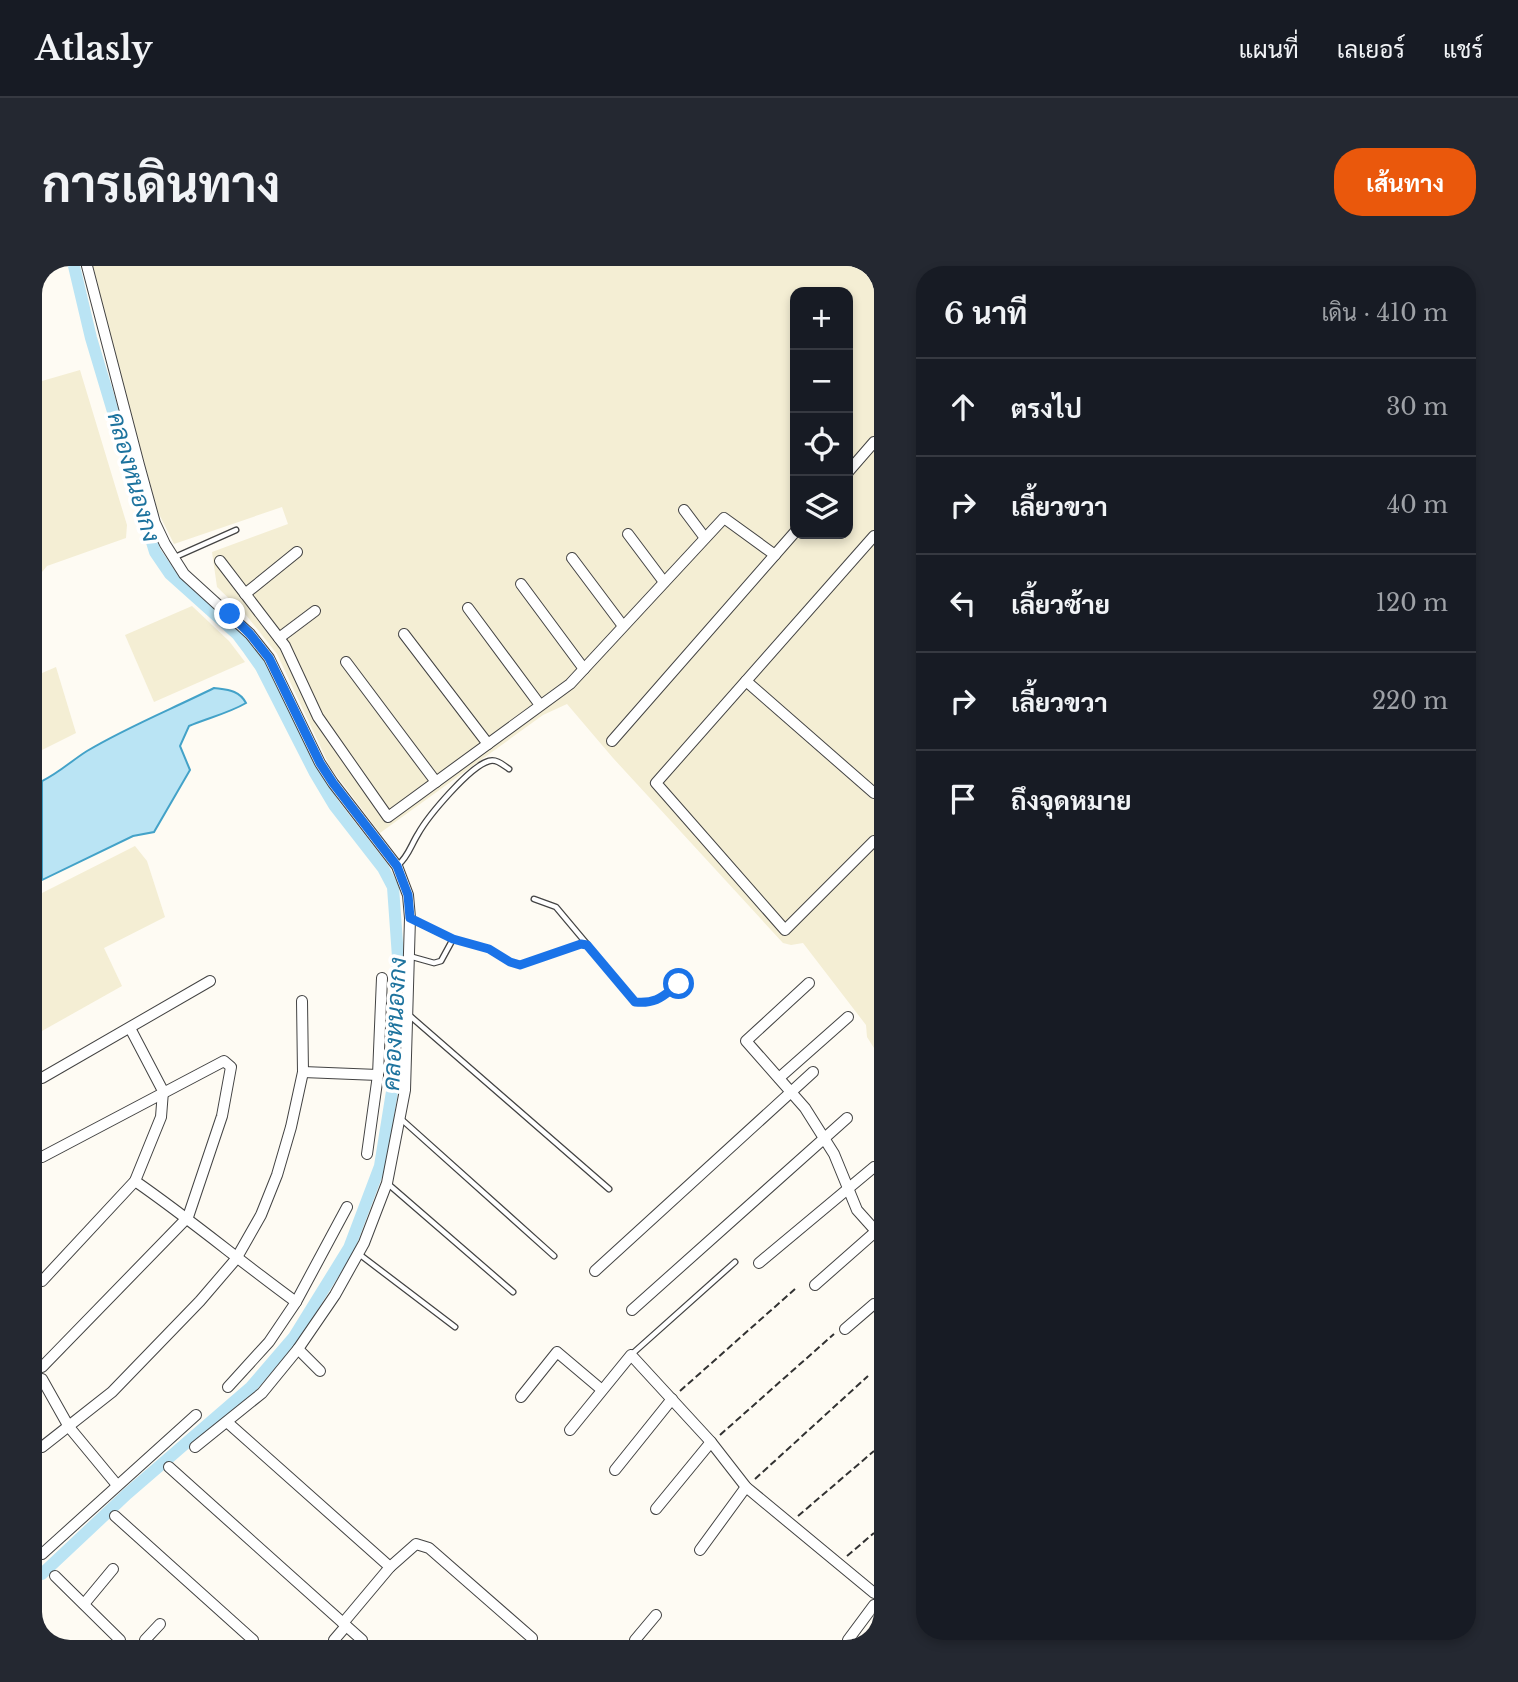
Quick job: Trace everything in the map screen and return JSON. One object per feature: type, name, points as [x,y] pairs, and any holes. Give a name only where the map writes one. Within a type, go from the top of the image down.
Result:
[{"type":"street","points":[[87,266],[155,523],[173,559],[184,574],[250,634],[269,658],[320,763],[397,866],[408,895],[410,918],[405,1090],[387,1183],[358,1254],[299,1349],[262,1393],[195,1447]]},
{"type":"street","points":[[853,466],[874,442]]},
{"type":"street","points":[[684,510],[705,538]]},
{"type":"street","points":[[220,561],[285,646],[318,718],[388,817],[569,684],[724,518],[775,555]]},
{"type":"street","points":[[628,534],[664,582]]},
{"type":"street","points":[[874,536],[656,783],[785,930],[874,841]]},
{"type":"street","points":[[612,741],[790,538]]},
{"type":"street","points":[[245,594],[297,552]]},
{"type":"street","points":[[572,558],[623,626]]},
{"type":"street","points":[[521,584],[583,669]]},
{"type":"street","points":[[468,608],[540,705]]},
{"type":"street","points":[[279,638],[315,611]]},
{"type":"street","points":[[404,634],[488,744]]},
{"type":"street","points":[[346,662],[436,782]]},
{"type":"street","points":[[746,681],[874,793]]},
{"type":"street","points":[[367,1153],[378,1075],[382,978]]},
{"type":"street","points":[[42,1078],[210,981]]},
{"type":"street","points":[[808,983],[746,1041],[806,1108],[834,1154],[857,1210],[874,1231],[815,1285]]},
{"type":"street","points":[[42,1447],[112,1392],[200,1301],[236,1259],[261,1215],[277,1175],[303,1072],[302,1001]]},
{"type":"street","points":[[779,1078],[848,1017]]},
{"type":"street","points":[[42,1281],[135,1181],[161,1117],[163,1091],[130,1028]]},
{"type":"street","points":[[42,1157],[224,1061],[232,1067],[222,1116],[188,1217],[42,1367]]},
{"type":"street","points":[[303,1072],[378,1075]]},
{"type":"street","points":[[595,1271],[813,1072]]},
{"type":"street","points":[[632,1310],[847,1118]]},
{"type":"street","points":[[759,1263],[874,1167]]},
{"type":"street","points":[[135,1181],[188,1217],[236,1259],[296,1302]]},
{"type":"street","points":[[228,1387],[269,1342],[296,1302],[347,1207]]},
{"type":"street","points":[[845,1329],[874,1304]]},
{"type":"street","points":[[299,1349],[320,1371]]},
{"type":"street","points":[[521,1397],[556,1352],[603,1390]]},
{"type":"street","points":[[570,1430],[631,1355],[711,1442],[746,1487],[874,1593]]},
{"type":"street","points":[[42,1379],[69,1427],[117,1485]]},
{"type":"street","points":[[615,1471],[671,1399]]},
{"type":"street","points":[[42,1554],[196,1415]]},
{"type":"street","points":[[227,1422],[390,1567]]},
{"type":"street","points":[[656,1509],[711,1442]]},
{"type":"street","points":[[169,1467],[362,1640]]},
{"type":"street","points":[[700,1550],[746,1487]]},
{"type":"street","points":[[116,1516],[253,1640]]},
{"type":"street","points":[[334,1640],[390,1567],[416,1544],[429,1548],[532,1638]]},
{"type":"street","points":[[84,1604],[113,1569]]},
{"type":"street","points":[[55,1576],[120,1640]]},
{"type":"street","points":[[848,1640],[874,1605]]},
{"type":"street","points":[[635,1640],[656,1615]]},
{"type":"street","points":[[145,1640],[160,1624]]},
{"type":"street","points":[[42,1634],[46,1640]]},
{"type":"lane","points":[[173,559],[236,530]]},
{"type":"lane","points":[[397,866],[407,856],[430,816],[454,788],[489,761],[497,761],[509,769]]},
{"type":"lane","points":[[534,899],[556,907],[635,1002],[649,1003],[659,1000],[679,984]]},
{"type":"lane","points":[[410,918],[453,939],[475,943],[520,965],[581,944],[587,945]]},
{"type":"lane","points":[[408,956],[434,963],[441,961],[453,939]]},
{"type":"lane","points":[[408,1015],[609,1189]]},
{"type":"lane","points":[[400,1118],[554,1256]]},
{"type":"lane","points":[[387,1183],[513,1292]]},
{"type":"lane","points":[[358,1254],[455,1327]]},
{"type":"lane","points":[[631,1355],[735,1262]]},
{"type":"path","points":[[671,1399],[796,1289]]},
{"type":"path","points":[[711,1442],[834,1334]]},
{"type":"path","points":[[746,1487],[868,1377]]},
{"type":"path","points":[[789,1523],[874,1451]]},
{"type":"path","points":[[838,1564],[874,1533]]},
{"type":"shaded area","points":[[93,266],[874,266],[874,1048],[867,1037],[866,1025],[803,943],[783,943],[567,704],[543,715],[380,833],[330,767],[277,654],[246,615],[217,587],[212,552],[288,524],[282,507],[174,544],[158,512]]},
{"type":"shaded area","points":[[80,370],[127,525],[126,538],[47,566],[42,572],[42,381]]},
{"type":"shaded area","points":[[192,606],[229,641],[245,662],[154,702],[125,635]]},
{"type":"shaded area","points":[[56,667],[76,733],[42,750],[42,673]]},
{"type":"shaded area","points":[[135,846],[147,861],[165,917],[104,948],[122,986],[42,1031],[42,893]]},
{"type":"water","points":[[214,688],[236,693],[246,703],[189,726],[180,746],[190,770],[154,832],[133,836],[42,880],[42,781],[102,742]]},
{"type":"waterway","name":"คลองหนองกง","points":[[42,1574],[127,1494],[251,1387],[294,1337],[349,1248],[380,1166],[395,1073],[398,957],[393,887],[383,868],[334,805],[261,667],[249,650],[237,634],[170,574],[155,552],[91,338],[74,266]]},
{"type":"route","points":[[230,614],[269,658],[320,763],[397,866],[408,895],[410,918],[453,939],[475,943],[520,965],[581,944],[587,945],[635,1002],[649,1003],[659,1000],[679,984]]}]
